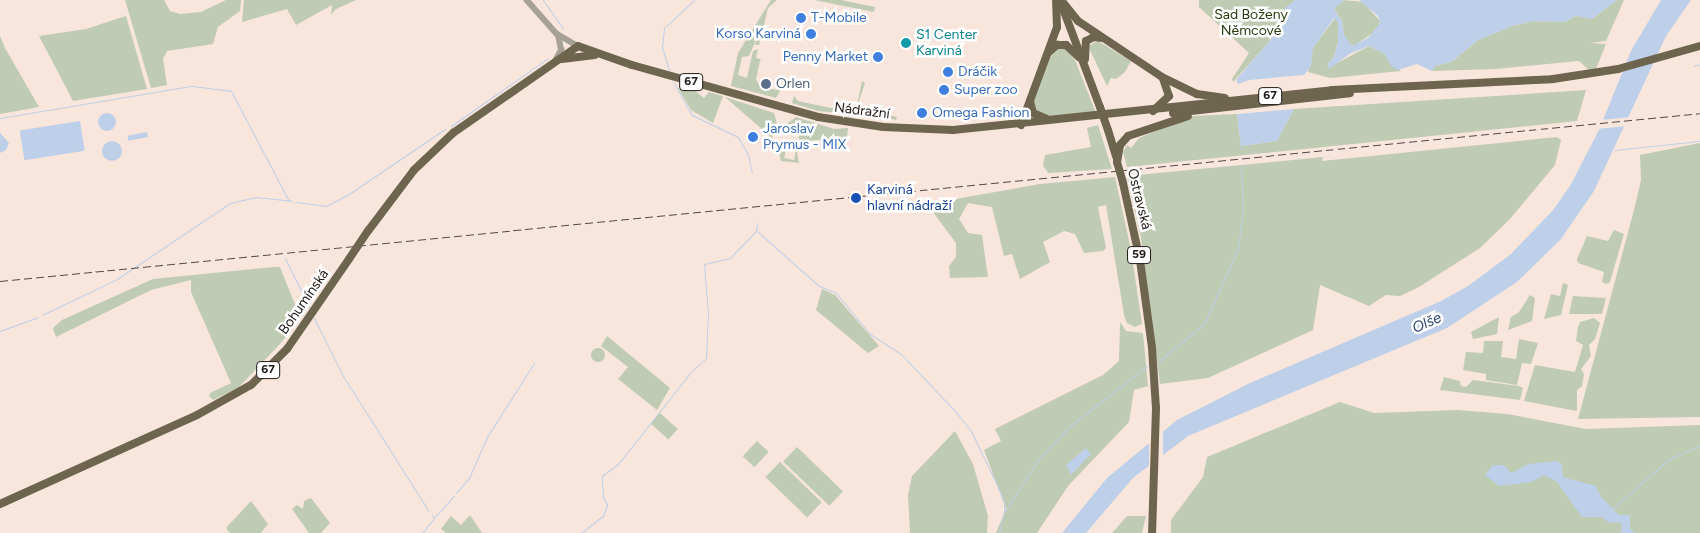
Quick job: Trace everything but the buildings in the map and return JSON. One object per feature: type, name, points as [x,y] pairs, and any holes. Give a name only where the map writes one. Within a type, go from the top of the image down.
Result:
[{"type":"main road","points":[[1059,0],[1076,20],[1173,83],[1209,96],[1261,97]]},
{"type":"main road","points":[[1021,125],[1057,27],[1059,0]]},
{"type":"main road","name":"Ostravská","points":[[1059,0],[1108,130],[1123,183],[1146,295],[1156,408],[1152,533]]},
{"type":"main road","points":[[1087,71],[1085,43],[1094,37],[1103,38]]},
{"type":"main road","points":[[1047,54],[1057,45],[1066,45],[1083,61]]},
{"type":"main road","name":"Nádražní","points":[[578,46],[598,54],[835,121],[932,130],[1001,127],[1153,113]]},
{"type":"main road","name":"Bohumínská","points":[[0,504],[213,407],[251,385],[287,349],[368,231],[406,180],[443,142],[468,120],[578,46]]},
{"type":"main road","name":"67","points":[[1021,125],[1153,113],[1210,110],[1377,90],[1496,84],[1585,75],[1700,46]]},
{"type":"main road","points":[[556,61],[598,54]]},
{"type":"main road","points":[[1153,113],[1169,96],[1168,87],[1162,77]]},
{"type":"main road","points":[[1164,110],[1172,95],[1173,83]]},
{"type":"main road","name":"67","points":[[1153,113],[1261,97],[1338,89],[1377,90]]},
{"type":"main road","points":[[1029,102],[1030,109],[1036,116],[1064,120]]},
{"type":"main road","points":[[1001,127],[1020,116],[1029,102]]},
{"type":"main road","points":[[1117,162],[1120,145],[1128,136],[1210,110]]},
{"type":"street","points":[[528,0],[558,35],[578,46]]},
{"type":"street","points":[[556,61],[561,50],[558,35]]},
{"type":"green space","points":[[125,0],[164,0],[170,11],[180,14],[201,12],[226,0],[241,0],[240,11],[218,27],[213,44],[167,51],[163,59],[167,85],[151,88]]},
{"type":"green space","points":[[244,0],[356,0],[336,9],[331,15],[332,5],[296,25],[287,9],[242,22]]},
{"type":"green space","points":[[771,0],[777,0],[768,8],[759,45],[755,45],[761,29],[749,56],[742,57],[738,75],[747,78],[753,51],[758,49],[756,58],[763,60],[760,60],[756,80],[761,87],[778,90],[783,86],[776,98],[731,86],[738,53]]},
{"type":"green space","points":[[814,0],[841,0],[875,7],[874,12]]},
{"type":"green space","name":"Sad Boženy Němcové","points":[[1199,0],[1295,0],[1282,14],[1278,32],[1233,82],[1232,79],[1249,53],[1199,7]]},
{"type":"green space","points":[[1344,0],[1363,2],[1380,21],[1377,30],[1354,46],[1348,43],[1344,35],[1342,21],[1334,8]]},
{"type":"green space","points":[[1617,0],[1624,0],[1606,41],[1590,43],[1606,44],[1596,69],[1589,70],[1579,61],[1496,69],[1432,71],[1435,66],[1451,62],[1478,40],[1512,26],[1533,21],[1565,22],[1576,16],[1592,19]]},
{"type":"green space","points":[[126,16],[147,89],[73,101],[39,36],[86,29]]},
{"type":"green space","points":[[1335,18],[1338,22],[1338,41],[1334,57],[1327,65],[1339,62],[1369,46],[1385,54],[1401,71],[1330,78],[1308,72],[1313,48]]},
{"type":"green space","points":[[0,36],[5,48],[39,107],[0,114]]},
{"type":"green space","points":[[1098,41],[1131,61],[1125,72],[1116,79],[1111,78],[1107,86],[1090,50],[1090,45]]},
{"type":"green space","points":[[1059,49],[1065,49],[1075,60],[1096,113],[1045,116],[1037,113],[1033,99],[1050,57]]},
{"type":"green space","points":[[862,81],[865,83],[858,104],[862,105],[861,110],[897,117],[896,120],[866,112],[865,115],[855,115]]},
{"type":"green space","points":[[678,88],[695,91],[704,98],[709,92],[723,96],[713,123],[691,110]]},
{"type":"green space","points":[[1586,90],[1577,121],[1127,167],[1123,152],[1127,145],[1131,148],[1139,138],[1193,116],[1237,114],[1241,146],[1277,141],[1294,109]]},
{"type":"green space","points":[[794,96],[798,101],[840,110],[839,113],[818,111],[792,103]]},
{"type":"green space","points":[[725,97],[774,113],[777,124],[772,138]]},
{"type":"green space","points":[[796,117],[834,129],[848,128],[847,137],[807,141],[797,153],[799,163],[781,161],[778,148],[786,150],[784,158],[794,160],[800,131],[784,126]]},
{"type":"green space","points":[[1098,125],[1112,169],[1048,173],[1043,165],[1045,155],[1091,147],[1087,128]]},
{"type":"green space","points":[[1557,137],[1561,140],[1555,165],[1510,219],[1480,248],[1419,287],[1400,296],[1386,295],[1369,306],[1320,285],[1313,330],[1208,378],[1160,384],[1141,238],[1127,176],[1323,157],[1322,161]]},
{"type":"green space","points":[[1700,143],[1700,417],[1578,419],[1634,210],[1641,180],[1640,155]]},
{"type":"green space","points":[[1115,177],[1131,250],[1142,324],[1135,327],[1127,323],[1124,315],[1106,205],[1098,207],[1106,248],[1103,251],[1084,253],[1075,234],[1064,231],[1043,242],[1050,262],[1020,279],[1012,254],[1004,256],[992,207],[968,203],[959,219],[968,233],[982,235],[988,277],[950,278],[949,266],[956,257],[956,243],[927,204],[1040,184]]},
{"type":"green space","points":[[1614,230],[1624,234],[1610,282],[1606,284],[1602,282],[1604,272],[1578,263],[1577,259],[1587,236],[1608,241]]},
{"type":"green space","points":[[280,267],[300,317],[281,343],[238,388],[213,400],[209,396],[210,393],[231,383],[191,292],[191,280],[151,290],[56,337],[54,332],[53,328],[62,320],[153,279]]},
{"type":"green space","points":[[1563,283],[1568,285],[1561,315],[1544,319],[1551,294],[1560,296]]},
{"type":"green space","points":[[822,289],[835,295],[879,346],[868,353],[816,310]]},
{"type":"green space","points":[[1530,295],[1535,298],[1532,321],[1508,330],[1511,317],[1519,312]]},
{"type":"green space","points":[[1573,296],[1606,298],[1602,314],[1569,314]]},
{"type":"green space","points":[[1499,317],[1497,334],[1473,339],[1471,332]]},
{"type":"green space","points":[[1594,318],[1600,323],[1595,339],[1589,345],[1591,356],[1581,369],[1584,374],[1582,386],[1577,390],[1577,411],[1524,401],[1535,365],[1575,372],[1583,345],[1576,341],[1578,327],[1580,322]]},
{"type":"green space","points":[[1120,322],[1126,331],[1143,333],[1148,386],[1134,390],[1129,422],[1068,486],[1037,533],[996,533],[1006,509],[984,450],[1001,441],[995,429],[1103,375],[1119,361]]},
{"type":"green space","points":[[607,336],[670,388],[657,410],[618,379],[628,367],[601,346]]},
{"type":"green space","points":[[1519,339],[1538,343],[1531,364],[1522,363],[1517,385],[1486,380],[1486,374],[1463,370],[1466,352],[1483,353],[1484,341],[1503,341],[1501,357],[1516,359]]},
{"type":"green space","points":[[598,348],[603,350],[605,355],[603,360],[598,362],[593,360],[591,355],[593,350]]},
{"type":"green space","points":[[1444,377],[1460,381],[1461,386],[1466,387],[1473,380],[1523,388],[1520,400],[1440,390]]},
{"type":"green space","points":[[1340,402],[1374,413],[1458,410],[1507,414],[1586,429],[1700,425],[1700,533],[1171,533],[1171,520],[1203,477],[1207,457]]},
{"type":"green space","points":[[660,413],[678,429],[668,439],[651,423]]},
{"type":"green space","points":[[955,431],[973,464],[988,516],[987,533],[910,533],[908,495],[912,476]]},
{"type":"green space","points":[[757,441],[769,452],[754,467],[743,456]]},
{"type":"green space","points":[[797,447],[843,491],[829,506],[783,461]]},
{"type":"green space","points":[[780,462],[822,502],[807,517],[765,477]]},
{"type":"green space","points":[[311,498],[330,523],[321,533],[309,533],[292,509],[297,505],[303,509],[304,501]]},
{"type":"green space","points":[[251,501],[268,524],[261,533],[230,533],[226,528]]},
{"type":"green space","points":[[470,515],[482,533],[446,533],[441,529],[451,516],[461,525]]},
{"type":"green space","points":[[1127,516],[1146,516],[1142,533],[1112,533]]},
{"type":"water","points":[[1295,0],[1344,0],[1334,9],[1342,21],[1344,35],[1352,46],[1368,38],[1380,23],[1378,16],[1359,0],[1617,0],[1592,19],[1576,16],[1565,22],[1533,21],[1512,26],[1478,40],[1451,62],[1435,66],[1432,71],[1417,64],[1398,70],[1391,66],[1385,54],[1369,46],[1351,53],[1329,69],[1327,65],[1334,57],[1338,41],[1338,22],[1334,18],[1313,48],[1311,66],[1304,75],[1249,80],[1238,84],[1236,80],[1279,30],[1285,8]]},
{"type":"water","name":"Olše","points":[[1661,0],[1691,0],[1666,36],[1594,191],[1561,239],[1517,282],[1447,328],[1188,436],[1133,478],[1086,533],[1062,533],[1107,478],[1177,420],[1250,383],[1441,301],[1468,286],[1511,254],[1553,210],[1570,186],[1599,130],[1631,51]]},
{"type":"water","points":[[1294,109],[1277,141],[1241,146],[1237,114]]},
{"type":"water","points":[[103,113],[111,113],[116,118],[114,129],[103,131],[98,126],[98,118]]},
{"type":"water","points":[[80,121],[85,151],[24,160],[20,131]]},
{"type":"water","points":[[147,132],[148,137],[128,141],[127,136]]},
{"type":"water","points":[[0,133],[9,143],[6,150],[0,153]]},
{"type":"water","points":[[112,141],[119,144],[122,151],[119,158],[112,161],[105,158],[102,151],[105,144]]},
{"type":"water","points":[[1086,448],[1091,454],[1071,475],[1066,465]]},
{"type":"water","points":[[1557,461],[1562,465],[1563,477],[1596,486],[1601,497],[1619,515],[1630,515],[1630,529],[1635,533],[1621,533],[1622,524],[1619,522],[1610,523],[1601,517],[1582,517],[1557,482],[1544,475],[1532,482],[1499,486],[1485,475],[1493,465],[1504,465],[1511,473],[1529,464]]},
{"type":"pier","points":[[1632,117],[1628,126],[1596,129],[1600,120]]},
{"type":"pier","points":[[1163,427],[1163,456],[1149,468],[1149,437]]},
{"type":"waterway","points":[[543,0],[563,29]]},
{"type":"waterway","points":[[669,70],[662,47],[664,28],[694,0]]},
{"type":"waterway","points":[[451,126],[548,58]]},
{"type":"waterway","points":[[1694,66],[1700,64]]},
{"type":"waterway","points":[[674,83],[692,115],[738,137],[748,155],[752,172]]},
{"type":"waterway","points":[[0,118],[192,86],[231,91],[289,201]]},
{"type":"waterway","points":[[295,202],[326,206],[346,196],[445,129]]},
{"type":"waterway","points":[[1614,150],[1700,141]]},
{"type":"waterway","points":[[1159,361],[1204,324],[1238,249],[1243,210],[1241,166]]},
{"type":"waterway","points":[[42,315],[117,279],[230,203],[255,197],[292,201]]},
{"type":"waterway","points":[[581,533],[603,516],[607,505],[603,497],[602,476],[619,463],[690,373],[706,358],[708,313],[704,264],[730,258],[756,231],[757,223]]},
{"type":"waterway","points":[[757,231],[819,286],[836,293],[870,334],[901,354],[955,411],[971,431],[1004,501],[1004,512]]},
{"type":"waterway","points":[[285,258],[310,309]]},
{"type":"waterway","points":[[0,331],[38,317]]},
{"type":"waterway","points":[[314,318],[343,376],[428,510]]},
{"type":"waterway","points":[[456,493],[469,478],[487,437],[534,363]]},
{"type":"waterway","points":[[999,533],[1004,512],[1039,459],[1070,426],[1147,366]]},
{"type":"waterway","points":[[1613,508],[1669,459],[1700,446]]},
{"type":"waterway","points":[[434,518],[454,496]]},
{"type":"waterway","points":[[422,533],[434,518],[432,515]]},
{"type":"railway","points":[[0,281],[1700,113]]},
{"type":"place","name":"T-Mobile","points":[[801,18]]},
{"type":"place","name":"Korso Karviná","points":[[811,34]]},
{"type":"place","name":"S1 Center Karviná","points":[[906,43]]},
{"type":"place","name":"Penny Market","points":[[878,57]]},
{"type":"place","name":"Dráčik","points":[[948,72]]},
{"type":"place","name":"Orlen","points":[[766,84]]},
{"type":"place","name":"Super zoo","points":[[944,90]]},
{"type":"place","name":"Omega Fashion","points":[[922,113]]},
{"type":"place","name":"Jaroslav Prymus - MIX","points":[[753,137]]},
{"type":"place","name":"Karviná hlavní nádraží","points":[[856,198]]}]
